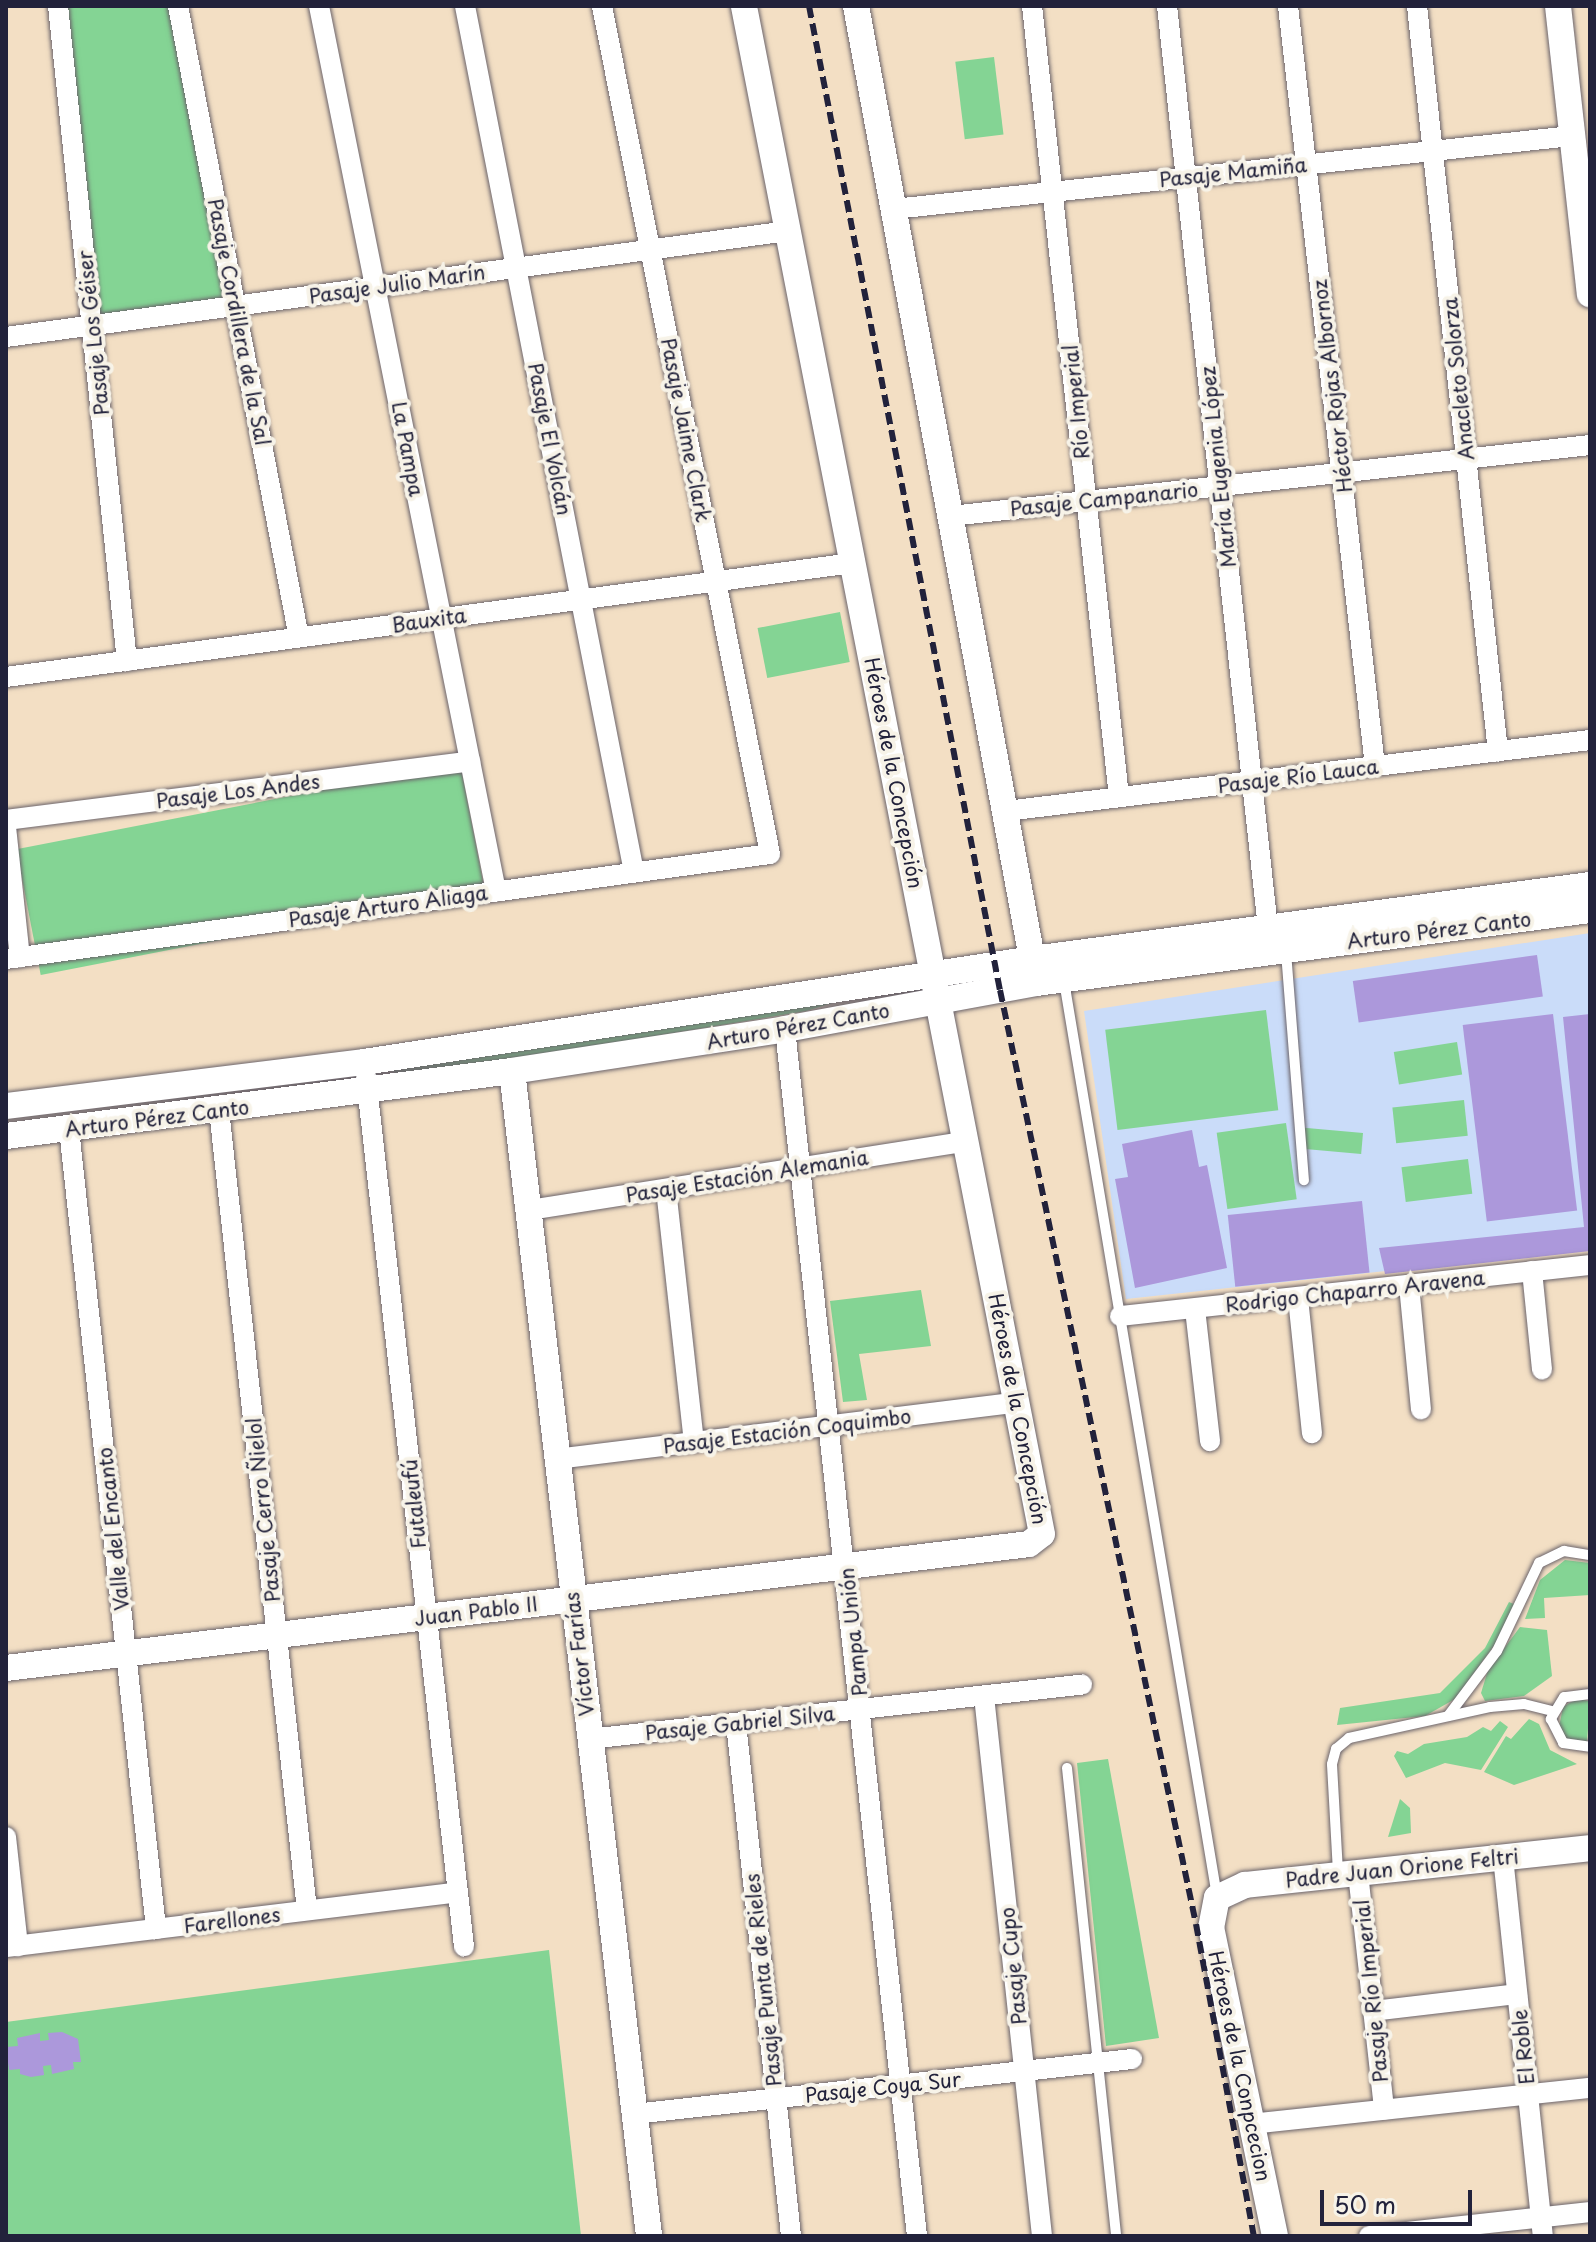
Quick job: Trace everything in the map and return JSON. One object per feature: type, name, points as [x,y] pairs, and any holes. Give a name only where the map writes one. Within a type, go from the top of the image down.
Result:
[{"type":"street","name":"Pasaje Los Géiser","points":[[58,6],[127,661]]},
{"type":"street","name":"Pasaje Cordillera de la Sal","points":[[178,6],[299,638]]},
{"type":"street","name":"La Pampa","points":[[319,6],[496,891]]},
{"type":"street","name":"Pasaje El Volcán","points":[[465,6],[634,872]]},
{"type":"street","name":"Pasaje Jaime Clark","points":[[602,6],[770,854]]},
{"type":"street","name":"Héroes de la Concepción","points":[[744,6],[1043,1527],[1040,1539]]},
{"type":"street","points":[[856,6],[1034,971]]},
{"type":"street","name":"Río Imperial","points":[[1032,6],[1119,797]]},
{"type":"street","name":"María Eugenia López","points":[[1167,6],[1268,928]]},
{"type":"street","name":"Héctor Rojas Albornoz","points":[[1288,6],[1375,766]]},
{"type":"street","name":"Anacleto Solorza","points":[[1417,6],[1498,752]]},
{"type":"street","points":[[1558,6],[1572,136],[1586,225],[1590,294]]},
{"type":"street","name":"Pasaje Mamiña","points":[[894,209],[1572,136]]},
{"type":"street","name":"Pasaje Julio Marín","points":[[6,337],[788,231]]},
{"type":"street","name":"Pasaje Campanario","points":[[951,516],[1590,445]]},
{"type":"street","name":"Bauxita","points":[[6,677],[853,563]]},
{"type":"street","name":"Pasaje Río Lauca","points":[[1006,811],[1590,740]]},
{"type":"street","name":"Pasaje Los Andes","points":[[6,820],[470,761]]},
{"type":"street","points":[[6,827],[13,958]]},
{"type":"street","name":"Pasaje Arturo Aliaga","points":[[13,958],[770,854]]},
{"type":"street","name":"Arturo Pérez Canto","points":[[6,1106],[936,989],[1268,928],[1590,885]]},
{"type":"street","name":"Arturo Pérez Canto","points":[[1062,967],[1286,950],[1590,910]]},
{"type":"street","name":"Arturo Pérez Canto","points":[[6,1136],[368,1091],[785,1029],[936,989]]},
{"type":"street","name":"Pampa Unión","points":[[785,1029],[917,2236]]},
{"type":"street","name":"Futaleufú","points":[[364,1062],[464,1946]]},
{"type":"street","name":"Víctor Farías","points":[[512,1071],[649,2236]]},
{"type":"street","name":"Pasaje Cerro Ñielol","points":[[219,1110],[307,1910]]},
{"type":"street","name":"Valle del Encanto","points":[[69,1129],[156,1929]]},
{"type":"street","name":"Pasaje Estación Alemania","points":[[529,1210],[965,1142]]},
{"type":"street","points":[[666,1189],[694,1442]]},
{"type":"street","name":"Rodrigo Chaparro Aravena","points":[[1120,1316],[1590,1265]]},
{"type":"street","points":[[1532,1271],[1542,1369]]},
{"type":"street","points":[[1409,1285],[1421,1409]]},
{"type":"street","points":[[1298,1298],[1312,1433]]},
{"type":"street","points":[[1195,1309],[1210,1441]]},
{"type":"street","name":"Pasaje Estación Coquimbo","points":[[556,1459],[1018,1402]]},
{"type":"street","name":"Juan Pablo II","points":[[6,1668],[846,1567],[1040,1539]]},
{"type":"street","name":"Pasaje Gabriel Silva","points":[[589,1739],[1082,1685]]},
{"type":"street","name":"Pasaje Cupo","points":[[984,1696],[1042,2236]]},
{"type":"street","name":"Pasaje Punta de Rieles","points":[[736,1723],[791,2236]]},
{"type":"street","points":[[6,1837],[12,1947]]},
{"type":"street","name":"Padre Juan Orione Feltri","points":[[1217,1898],[1245,1885],[1590,1848]]},
{"type":"street","name":"El Roble","points":[[1503,1857],[1542,2227]]},
{"type":"street","name":"Pasaje Río Imperial","points":[[1348,1874],[1373,2011],[1384,2110]]},
{"type":"street","name":"Farellones","points":[[12,1947],[458,1892]]},
{"type":"street","name":"Héroes de la Conpcecion","points":[[1217,1898],[1211,1928],[1275,2236]]},
{"type":"street","points":[[1373,2011],[1517,1994]]},
{"type":"street","name":"Pasaje Coya Sur","points":[[634,2114],[1132,2059]]},
{"type":"street","points":[[1251,2124],[1590,2088]]},
{"type":"street","points":[[1369,2236],[1542,2227],[1590,2212]]},
{"type":"lane","points":[[1286,950],[1304,1180]]},
{"type":"lane","points":[[1062,967],[1217,1898]]},
{"type":"lane","points":[[1448,1716],[1497,1651],[1539,1563],[1564,1551],[1590,1555]]},
{"type":"lane","points":[[1590,1694],[1564,1697],[1553,1711],[1556,1737],[1571,1747],[1590,1747]]},
{"type":"lane","points":[[1348,1874],[1332,1764],[1336,1749],[1349,1738],[1448,1716],[1524,1704],[1553,1711]]},
{"type":"lane","points":[[1067,1768],[1116,2236]]},
{"type":"shaded area","points":[[1590,933],[1590,1249],[1126,1299],[1084,1011]]},
{"type":"green space","points":[[62,6],[172,6],[228,300],[95,318]]},
{"type":"green space","points":[[994,57],[1004,134],[965,139],[955,62]]},
{"type":"green space","points":[[840,612],[850,662],[767,678],[758,628]]},
{"type":"green space","points":[[460,763],[484,889],[41,975],[16,849]]},
{"type":"green space","points":[[849,998],[806,1011],[553,1053],[396,1073],[384,1068]]},
{"type":"green space","points":[[1266,1010],[1278,1110],[1118,1130],[1105,1030]]},
{"type":"green space","points":[[1457,1042],[1462,1075],[1399,1085],[1394,1052]]},
{"type":"green space","points":[[1464,1100],[1468,1136],[1396,1143],[1392,1108]]},
{"type":"green space","points":[[1286,1123],[1297,1199],[1227,1209],[1217,1133]]},
{"type":"green space","points":[[1304,1128],[1363,1133],[1361,1154],[1302,1149]]},
{"type":"green space","points":[[1468,1159],[1472,1194],[1406,1202],[1401,1167]]},
{"type":"green space","points":[[921,1290],[931,1346],[859,1354],[867,1400],[843,1402],[830,1301]]},
{"type":"green space","points":[[1565,1560],[1590,1563],[1590,1595],[1544,1598],[1545,1618],[1525,1619],[1540,1580]]},
{"type":"green space","points":[[1509,1602],[1516,1605],[1509,1625],[1455,1699],[1425,1716],[1337,1725],[1340,1708],[1440,1693],[1485,1648]]},
{"type":"green space","points":[[1520,1627],[1547,1630],[1552,1676],[1524,1696],[1485,1701],[1481,1693],[1488,1670]]},
{"type":"green space","points":[[1576,1699],[1590,1701],[1587,1742],[1567,1739],[1559,1727],[1563,1707]]},
{"type":"green space","points":[[1529,1719],[1539,1724],[1550,1750],[1577,1764],[1514,1785],[1484,1772],[1506,1736],[1511,1739]]},
{"type":"green space","points":[[1500,1721],[1508,1727],[1481,1770],[1445,1763],[1406,1778],[1394,1756],[1397,1751],[1408,1754],[1424,1744],[1467,1737],[1483,1727],[1491,1731]]},
{"type":"green space","points":[[1108,1759],[1159,2038],[1106,2046],[1077,1763]]},
{"type":"green space","points":[[1400,1799],[1410,1808],[1411,1833],[1388,1837]]},
{"type":"green space","points":[[549,1950],[581,2236],[6,2236],[6,2022]]},
{"type":"building","points":[[1537,955],[1543,997],[1359,1022],[1353,981]]},
{"type":"building","points":[[1553,1014],[1577,1211],[1487,1222],[1463,1025]]},
{"type":"building","points":[[1590,1014],[1590,1251],[1385,1274],[1379,1248],[1584,1227],[1563,1017]]},
{"type":"building","points":[[1192,1130],[1199,1167],[1207,1165],[1227,1268],[1135,1288],[1115,1179],[1128,1177],[1122,1144]]},
{"type":"building","points":[[1362,1201],[1370,1273],[1235,1287],[1228,1215]]},
{"type":"building","points":[[62,2032],[78,2039],[81,2062],[73,2062],[74,2069],[52,2074],[51,2065],[43,2066],[44,2075],[31,2077],[20,2074],[20,2069],[9,2070],[6,2047],[18,2046],[17,2038],[40,2033],[40,2041],[49,2040],[48,2033]]},
{"type":"railway","points":[[809,6],[1000,990],[1196,1924],[1254,2236]]}]
